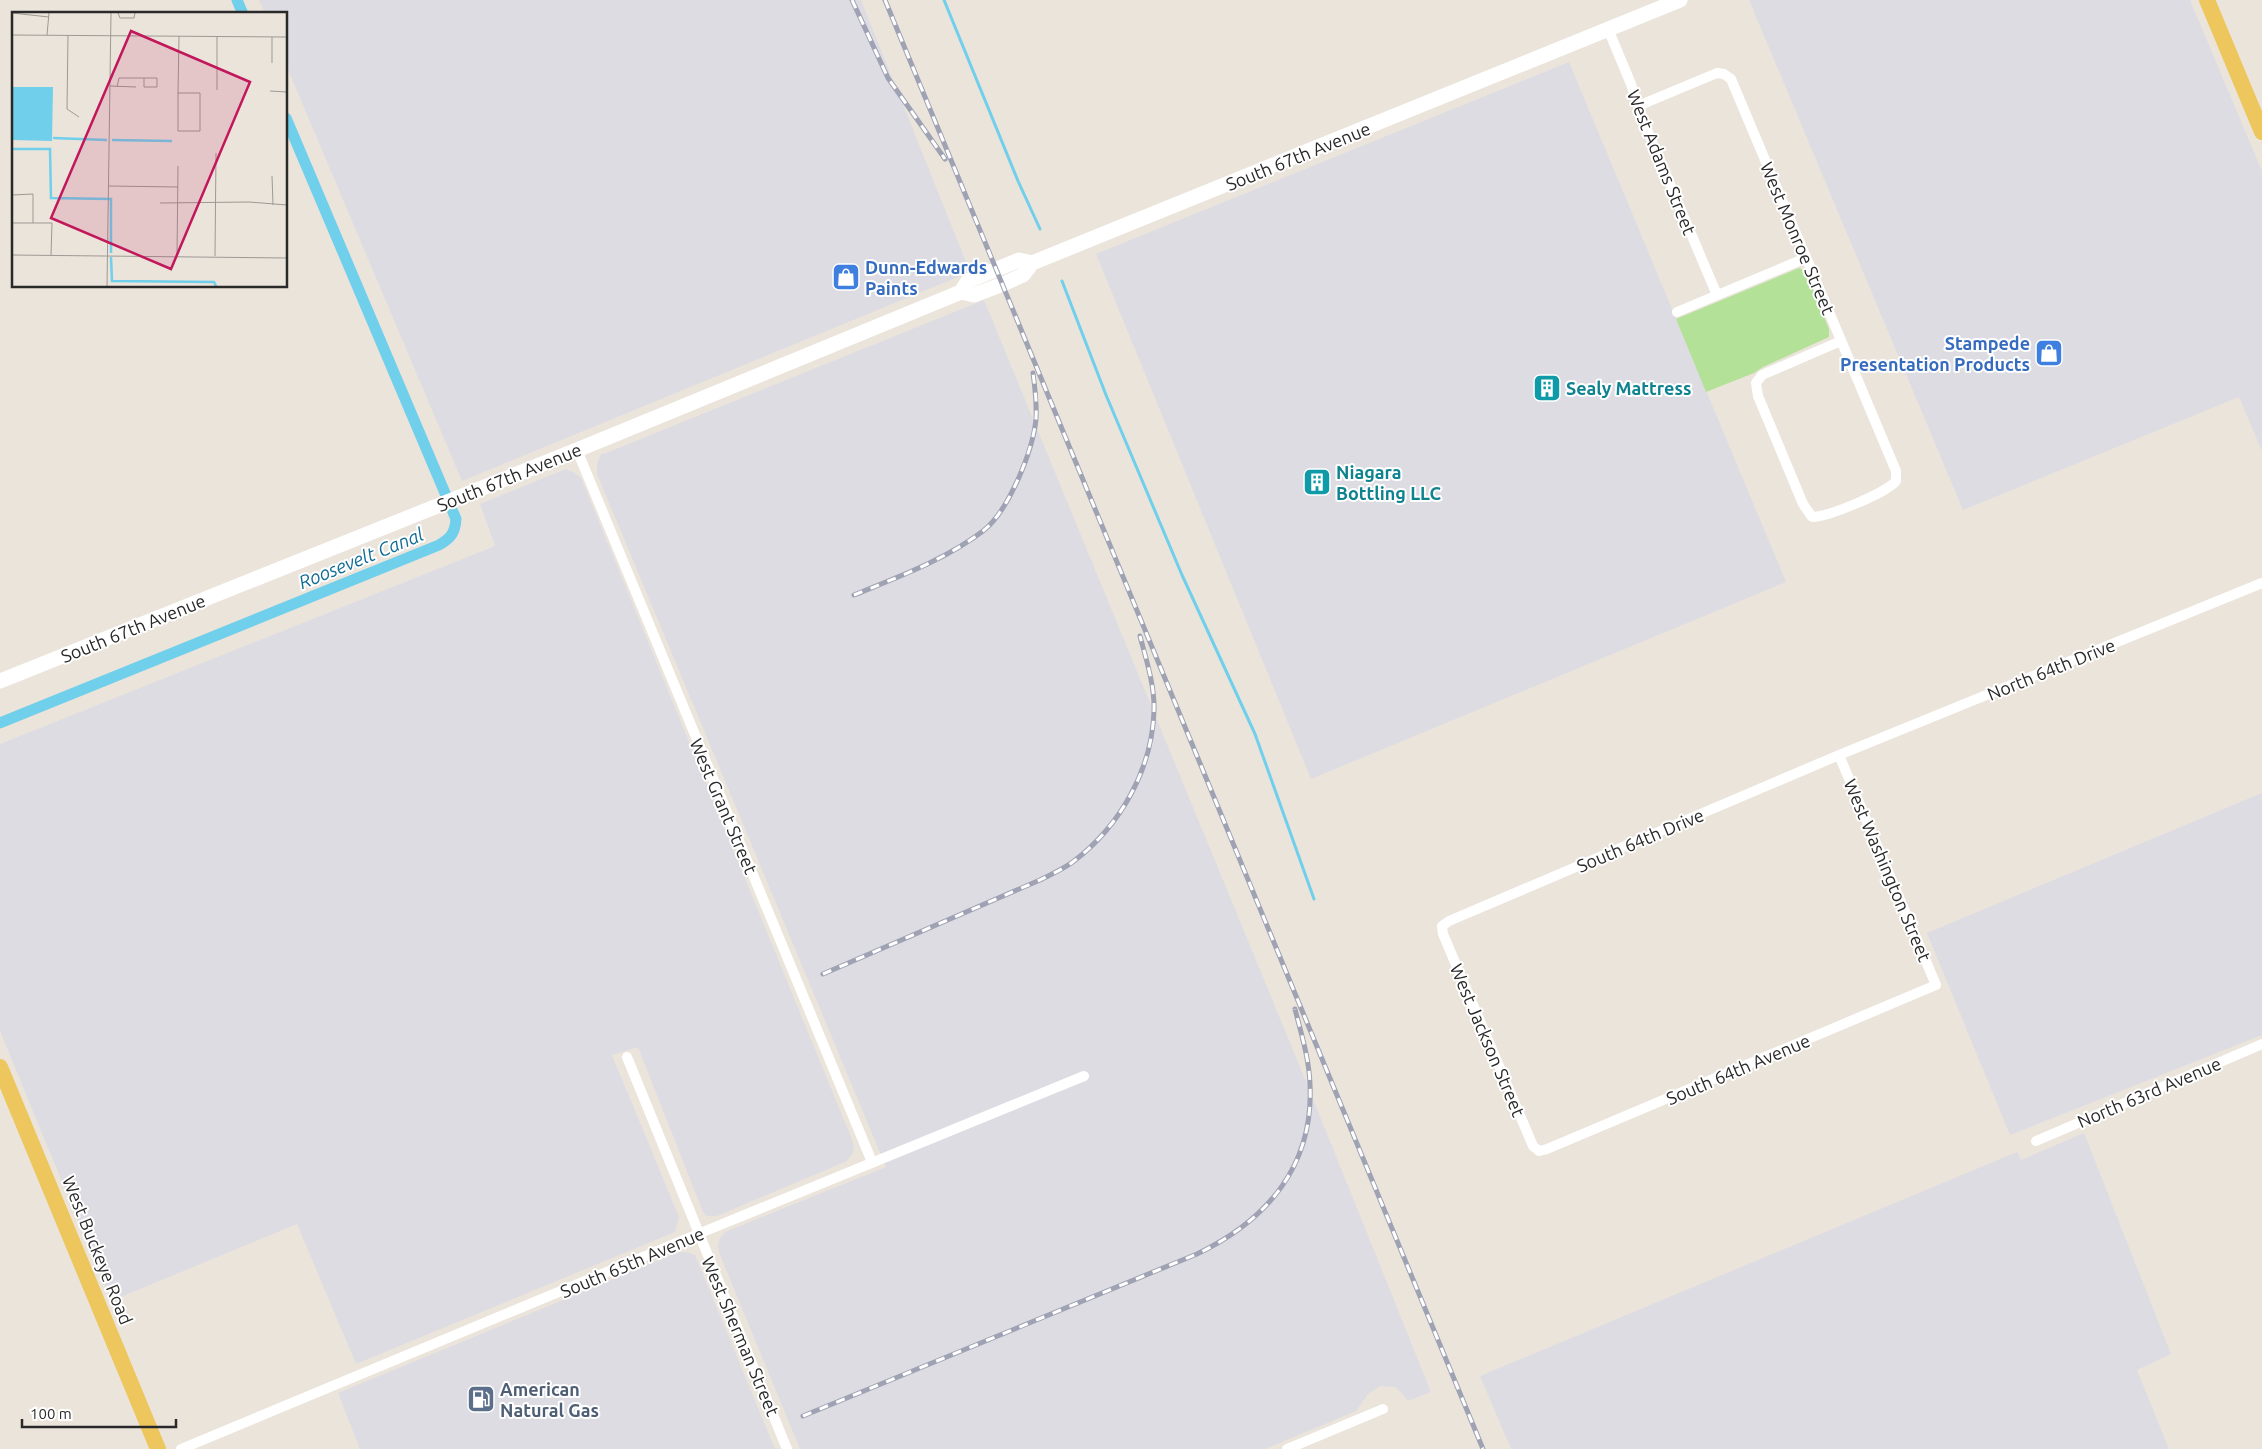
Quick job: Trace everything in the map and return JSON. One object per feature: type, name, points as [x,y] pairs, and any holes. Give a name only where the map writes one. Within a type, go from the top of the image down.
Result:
[{"type":"main road","name":"South 67th Avenue","points":[[0,681],[577,450],[961,292],[968,280],[1019,260],[1032,263],[1680,0]]},
{"type":"main road","points":[[2207,0],[2262,132]]},
{"type":"main road","name":"West Buckeye Road","points":[[0,1067],[158,1449]]},
{"type":"street","name":"West Adams Street","points":[[1608,29],[1717,295]]},
{"type":"street","name":"West Monroe Street","points":[[1638,106],[1717,73],[1724,74],[1732,79],[1896,470],[1896,481],[1886,490],[1829,515],[1812,517],[1803,504],[1788,469],[1758,396],[1756,383],[1762,376],[1841,341]]},
{"type":"street","points":[[1677,312],[1806,258]]},
{"type":"street","name":"West Grant Street","points":[[577,450],[872,1162]]},
{"type":"street","name":"North 64th Drive","points":[[1839,755],[2262,583]]},
{"type":"street","name":"South 64th Drive","points":[[1442,926],[1457,917],[1839,755]]},
{"type":"street","name":"West Washington Street","points":[[1839,755],[1936,985]]},
{"type":"street","name":"West Jackson Street","points":[[1442,926],[1443,934],[1533,1146],[1539,1151]]},
{"type":"street","name":"South 64th Avenue","points":[[1539,1151],[1936,985]]},
{"type":"street","name":"North 63rd Avenue","points":[[2036,1141],[2262,1044]]},
{"type":"street","name":"West Sherman Street","points":[[627,1057],[787,1449]]},
{"type":"street","name":"South 65th Avenue","points":[[181,1449],[1084,1076]]},
{"type":"street","points":[[1287,1449],[1383,1409]]},
{"type":"shaded area","points":[[259,0],[861,0],[970,272],[462,481],[288,70],[288,12],[264,12]]},
{"type":"shaded area","points":[[1749,0],[2190,0],[2262,171],[2262,451],[2239,397],[1963,510]]},
{"type":"shaded area","points":[[1569,62],[1786,582],[1311,779],[1096,254]]},
{"type":"shaded area","points":[[984,300],[1307,1084],[1431,1392],[1408,1401],[1396,1387],[1381,1386],[1369,1393],[1356,1411],[1265,1449],[800,1449],[720,1255],[718,1246],[720,1238],[725,1232],[886,1167],[597,474],[597,463],[601,454]]},
{"type":"shaded area","points":[[566,469],[581,478],[851,1137],[854,1146],[853,1153],[847,1161],[717,1216],[707,1216],[703,1212],[638,1047],[612,1055],[679,1217],[675,1232],[356,1364],[297,1224],[111,1301],[0,1031],[0,744],[495,546],[480,504]]},
{"type":"shaded area","points":[[2262,793],[2262,1035],[2010,1135],[1927,933]]},
{"type":"shaded area","points":[[2084,1133],[2171,1354],[2137,1370],[2169,1449],[1511,1449],[1480,1376],[2017,1152],[2021,1160]]},
{"type":"shaded area","points":[[679,1252],[695,1255],[775,1449],[360,1449],[338,1393]]},
{"type":"green space","points":[[1799,268],[1807,275],[1829,329],[1829,337],[1763,367],[1754,373],[1706,392],[1676,319]]},
{"type":"waterway","name":"Roosevelt Canal","points":[[237,0],[242,12]]},
{"type":"waterway","points":[[944,0],[1018,181],[1040,229]]},
{"type":"waterway","name":"Roosevelt Canal","points":[[0,723],[439,545],[447,540],[455,528],[456,519],[288,123]]},
{"type":"waterway","points":[[1062,281],[1106,395],[1182,575],[1255,734],[1314,899]]},
{"type":"railway","points":[[852,0],[888,78],[945,159]]},
{"type":"railway","points":[[885,0],[1483,1449]]},
{"type":"railway","points":[[854,595],[953,551],[993,522],[1018,479],[1030,447],[1036,419],[1033,373]]},
{"type":"railway","points":[[823,974],[1040,880],[1074,861],[1091,847],[1119,814],[1130,795],[1140,775],[1152,733],[1153,692],[1140,636]]},
{"type":"railway","points":[[803,1416],[1197,1254],[1245,1224],[1265,1207],[1282,1187],[1295,1164],[1304,1140],[1309,1113],[1310,1084],[1306,1055],[1295,1009]]},
{"type":"place","name":"Dunn-Edwards Paints","points":[[846,277]]},
{"type":"place","name":"Stampede Presentation Products","points":[[2049,353]]},
{"type":"place","name":"Sealy Mattress","points":[[1547,388]]},
{"type":"place","name":"Niagara Bottling LLC","points":[[1317,482]]},
{"type":"place","name":"American Natural Gas","points":[[481,1399]]}]
